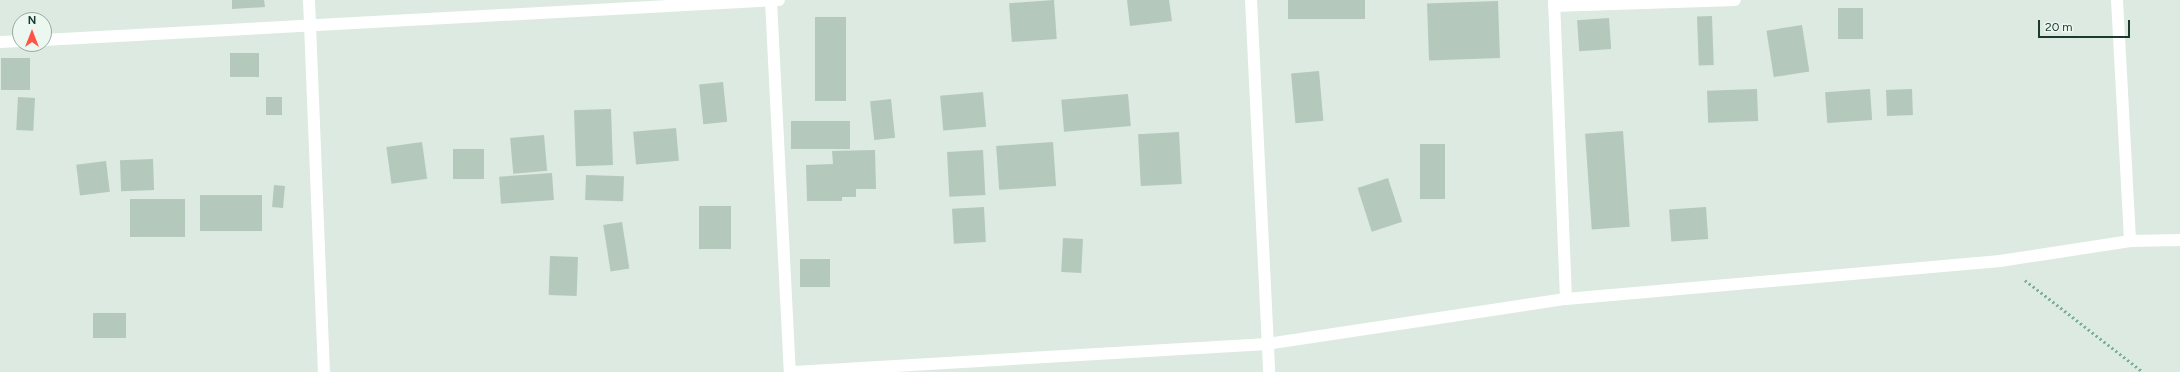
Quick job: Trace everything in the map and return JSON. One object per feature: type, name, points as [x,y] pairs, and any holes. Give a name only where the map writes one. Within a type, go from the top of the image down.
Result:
[{"type":"street","points":[[309,0],[324,372]]},
{"type":"street","points":[[771,0],[790,372]]},
{"type":"street","points":[[52,40],[310,28],[644,4],[779,0]]},
{"type":"street","points":[[1251,0],[1269,372]]},
{"type":"street","points":[[1566,299],[1554,3],[1735,0]]},
{"type":"street","points":[[2117,0],[2130,241]]},
{"type":"street","points":[[0,42],[12,41]]},
{"type":"street","points":[[794,372],[924,368],[1267,344],[1566,299],[2000,261],[2130,241],[2180,240]]},
{"type":"path","points":[[2000,261],[2143,372]]},
{"type":"building","points":[[232,0],[264,0],[265,7],[232,9]]},
{"type":"building","points":[[1054,0],[1057,39],[1012,42],[1009,3]]},
{"type":"building","points":[[1127,0],[1169,0],[1172,21],[1130,26]]},
{"type":"building","points":[[1288,0],[1365,0],[1365,19],[1288,19]]},
{"type":"building","points":[[1498,1],[1500,58],[1429,60],[1427,3]]},
{"type":"building","points":[[1838,8],[1863,8],[1863,39],[1838,39]]},
{"type":"building","points":[[1712,16],[1714,65],[1699,65],[1697,17]]},
{"type":"building","points":[[815,17],[846,17],[846,101],[815,101]]},
{"type":"building","points":[[1609,18],[1611,49],[1579,51],[1577,20]]},
{"type":"building","points":[[1802,25],[1809,71],[1774,77],[1766,31]]},
{"type":"building","points":[[230,53],[259,53],[259,77],[230,77]]},
{"type":"building","points":[[1,58],[30,58],[30,90],[1,90]]},
{"type":"building","points":[[1319,71],[1323,121],[1295,123],[1291,73]]},
{"type":"building","points":[[723,82],[727,122],[703,124],[699,85]]},
{"type":"building","points":[[1757,89],[1758,121],[1708,123],[1707,91]]},
{"type":"building","points":[[1870,89],[1872,120],[1827,123],[1825,92]]},
{"type":"building","points":[[1912,89],[1913,115],[1887,116],[1886,90]]},
{"type":"building","points":[[983,92],[986,127],[943,131],[940,96]]},
{"type":"building","points":[[1128,94],[1131,126],[1064,132],[1061,100]]},
{"type":"building","points":[[18,97],[35,98],[33,131],[16,130]]},
{"type":"building","points":[[266,97],[282,97],[282,115],[266,115]]},
{"type":"building","points":[[891,99],[895,138],[874,140],[870,101]]},
{"type":"building","points":[[611,109],[613,165],[576,166],[574,110]]},
{"type":"building","points":[[791,121],[850,121],[850,149],[791,149]]},
{"type":"building","points":[[676,128],[679,161],[636,165],[633,132]]},
{"type":"building","points":[[1623,131],[1630,227],[1592,229],[1585,134]]},
{"type":"building","points":[[1179,132],[1182,184],[1141,186],[1138,134]]},
{"type":"building","points":[[544,135],[547,171],[513,174],[510,138]]},
{"type":"building","points":[[422,142],[427,179],[391,184],[386,147]]},
{"type":"building","points":[[1053,142],[1056,186],[999,190],[996,146]]},
{"type":"building","points":[[1420,144],[1445,144],[1445,199],[1420,199]]},
{"type":"building","points":[[453,149],[484,149],[484,179],[453,179]]},
{"type":"building","points":[[875,150],[876,189],[856,189],[856,197],[842,197],[842,201],[807,201],[806,165],[833,164],[832,151]]},
{"type":"building","points":[[983,150],[985,195],[949,197],[947,152]]},
{"type":"building","points":[[153,159],[154,190],[121,191],[120,160]]},
{"type":"building","points":[[106,161],[110,192],[80,195],[76,165]]},
{"type":"building","points":[[552,173],[554,200],[501,204],[499,177]]},
{"type":"building","points":[[586,175],[624,176],[623,201],[585,200]]},
{"type":"building","points":[[1388,178],[1402,222],[1372,232],[1358,188]]},
{"type":"building","points":[[274,185],[285,186],[283,208],[272,207]]},
{"type":"building","points":[[200,195],[262,195],[262,231],[200,231]]},
{"type":"building","points":[[130,199],[185,199],[185,237],[130,237]]},
{"type":"building","points":[[699,206],[731,206],[731,249],[699,249]]},
{"type":"building","points":[[984,207],[986,242],[954,244],[952,209]]},
{"type":"building","points":[[1706,207],[1708,239],[1671,242],[1669,210]]},
{"type":"building","points":[[622,222],[629,268],[611,271],[603,225]]},
{"type":"building","points":[[1063,238],[1083,239],[1081,273],[1061,272]]},
{"type":"building","points":[[550,256],[578,257],[577,296],[549,295]]},
{"type":"building","points":[[800,259],[830,259],[830,287],[800,287]]},
{"type":"building","points":[[93,313],[126,313],[126,338],[93,338]]}]
